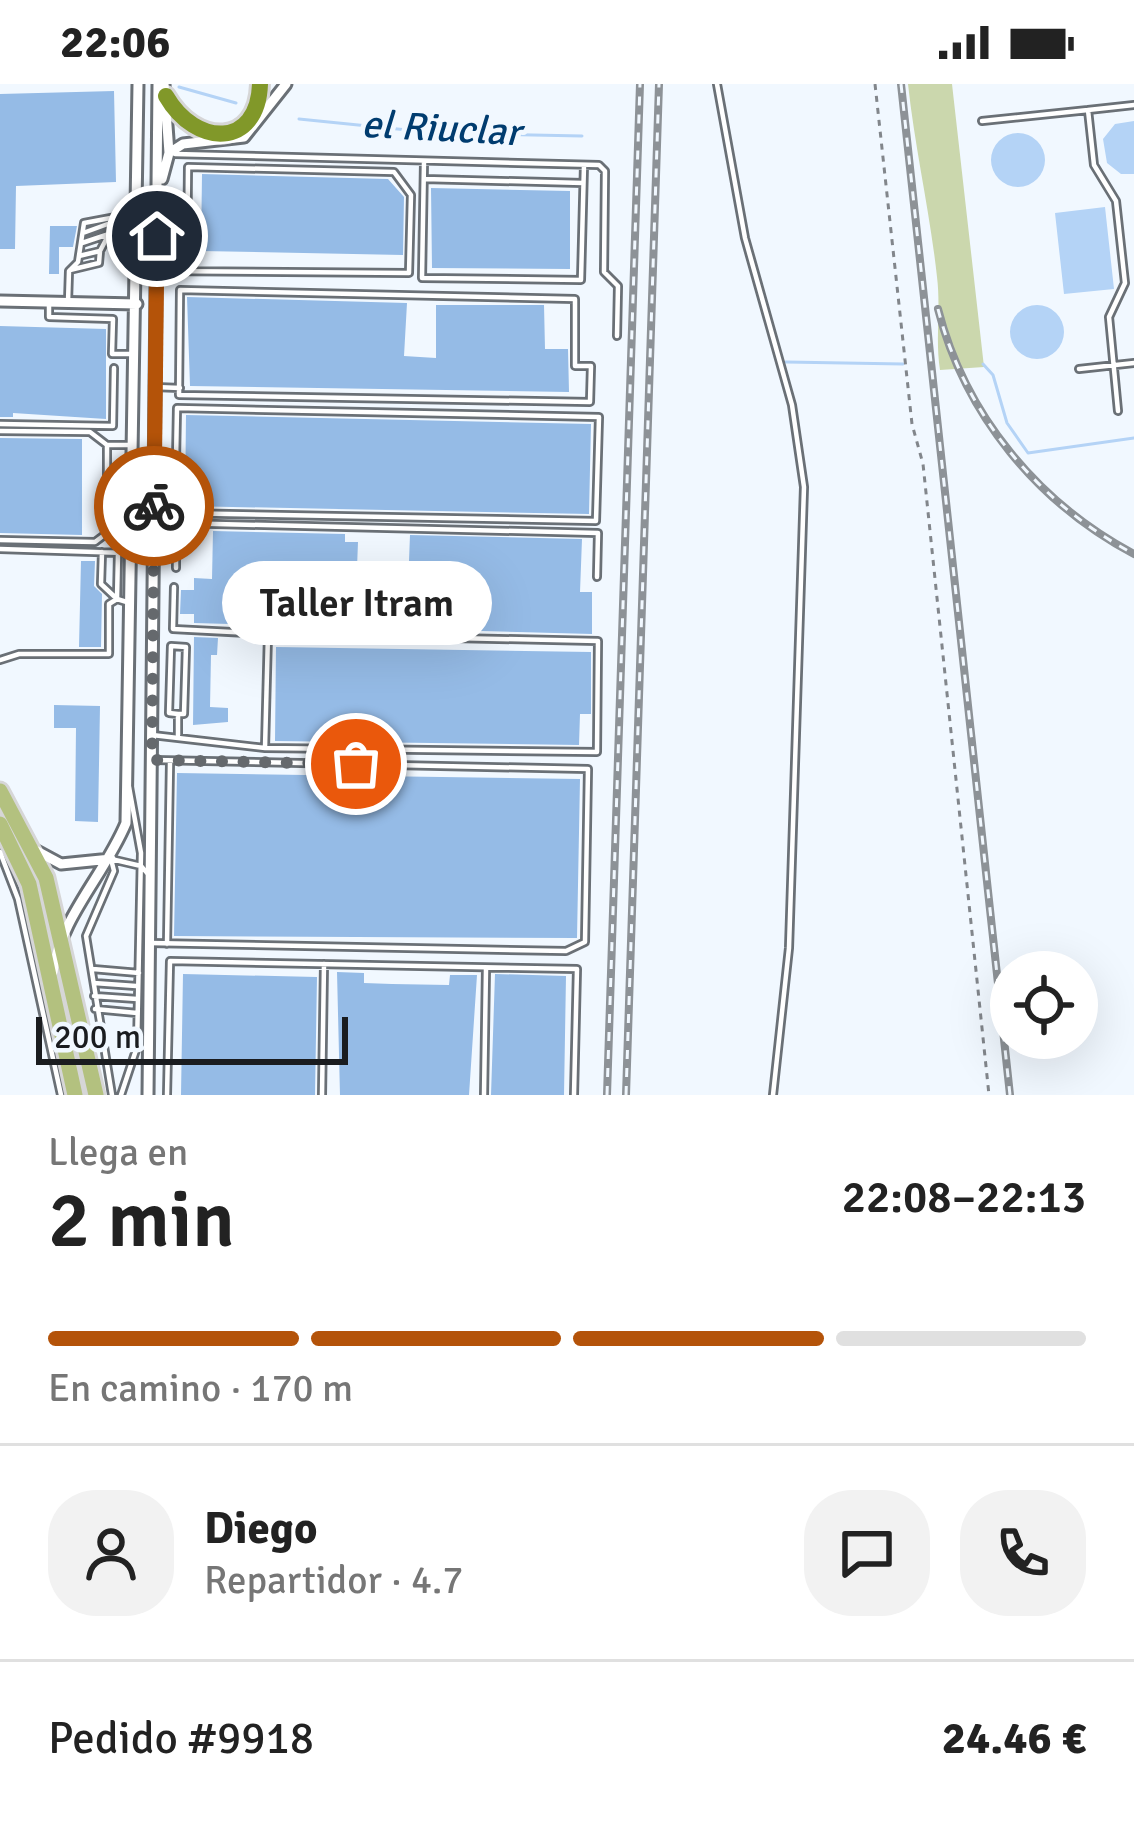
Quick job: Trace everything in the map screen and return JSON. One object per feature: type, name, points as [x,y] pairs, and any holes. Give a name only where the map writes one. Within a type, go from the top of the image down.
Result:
[{"type":"highway","points":[[163,88],[184,123],[213,134],[239,127],[250,117],[260,84]]},
{"type":"main road","points":[[0,790],[35,850],[62,934],[96,1095]]},
{"type":"main road","points":[[0,824],[29,884],[76,1095]]},
{"type":"street","points":[[52,986],[62,934],[111,859],[126,823],[138,84]]},
{"type":"street","points":[[170,153],[183,144],[244,137],[286,84]]},
{"type":"street","points":[[157,202],[170,153],[163,88]]},
{"type":"street","points":[[148,1095],[144,970],[150,944],[157,202],[163,88]]},
{"type":"street","points":[[0,301],[136,304]]},
{"type":"street","points":[[35,850],[62,864],[111,859]]},
{"type":"lane","points":[[717,84],[745,238],[792,405],[805,487],[790,948],[773,1095]]},
{"type":"lane","points":[[982,121],[1134,105]]},
{"type":"lane","points":[[1088,110],[1094,165],[1116,201],[1125,283],[1110,312],[1118,411]]},
{"type":"lane","points":[[170,153],[584,165],[604,171],[604,272],[618,286],[617,336]]},
{"type":"lane","points":[[424,162],[422,278],[581,280],[584,165]]},
{"type":"lane","points":[[156,271],[409,273],[411,195],[394,172],[188,167],[187,271]]},
{"type":"lane","points":[[424,179],[583,183]]},
{"type":"lane","points":[[68,302],[69,271],[79,256],[84,223],[121,219],[137,212]]},
{"type":"lane","points":[[69,271],[99,263],[100,250],[121,219]]},
{"type":"lane","points":[[81,243],[110,234]]},
{"type":"lane","points":[[79,256],[100,250]]},
{"type":"lane","points":[[180,290],[575,299],[575,366],[591,366],[590,402],[179,395],[180,388],[180,290]]},
{"type":"lane","points":[[49,302],[49,317],[113,319],[112,354],[136,355]]},
{"type":"lane","points":[[1078,369],[1134,363]]},
{"type":"lane","points":[[0,428],[112,426],[114,368]]},
{"type":"lane","points":[[113,385],[136,385]]},
{"type":"lane","points":[[155,387],[180,388]]},
{"type":"lane","points":[[177,408],[599,417],[596,521],[175,513],[175,500],[177,408]]},
{"type":"lane","points":[[113,418],[135,419]]},
{"type":"lane","points":[[0,428],[90,432],[107,445],[135,445]]},
{"type":"lane","points":[[0,540],[95,542],[107,533],[107,445]]},
{"type":"lane","points":[[154,501],[175,500]]},
{"type":"lane","points":[[176,568],[176,524],[598,533],[597,577]]},
{"type":"lane","points":[[153,530],[176,530]]},
{"type":"lane","points":[[0,549],[133,553]]},
{"type":"lane","points":[[102,552],[101,584],[117,599],[132,604]]},
{"type":"lane","points":[[117,599],[118,553]]},
{"type":"lane","points":[[152,734],[265,748],[597,752],[598,640],[173,629],[174,587]]},
{"type":"lane","points":[[0,660],[19,654],[109,654],[109,604],[117,599]]},
{"type":"lane","points":[[153,616],[173,616]]},
{"type":"lane","points":[[265,748],[268,634]]},
{"type":"lane","points":[[171,646],[186,646],[184,714],[178,714],[170,713],[171,646]]},
{"type":"lane","points":[[178,714],[178,735]]},
{"type":"lane","points":[[150,944],[566,951],[585,942],[588,769],[152,760]]},
{"type":"lane","points":[[167,944],[170,760]]},
{"type":"lane","points":[[121,1095],[137,1047],[144,970],[137,814],[128,782]]},
{"type":"lane","points":[[0,852],[19,899],[61,1095]]},
{"type":"lane","points":[[112,1095],[86,936],[114,872],[111,859],[141,866],[147,871],[151,891]]},
{"type":"lane","points":[[167,1095],[170,961],[577,969],[574,1095]]},
{"type":"lane","points":[[322,1095],[324,964]]},
{"type":"lane","points":[[484,1095],[486,967]]},
{"type":"lane","points":[[93,969],[170,968]]},
{"type":"lane","points":[[94,982],[139,986]]},
{"type":"lane","points":[[94,996],[138,999]]},
{"type":"lane","points":[[95,1010],[138,1013]]},
{"type":"lane","points":[[107,1076],[123,1084]]},
{"type":"path","points":[[875,84],[912,424],[923,464],[988,1095]]},
{"type":"green space","points":[[908,84],[952,84],[984,367],[940,370],[937,277]]},
{"type":"water","points":[[1134,121],[1134,174],[1121,174],[1107,163],[1103,139],[1115,124]]},
{"type":"water","points":[[1018,133],[1037,141],[1045,160],[1037,179],[1018,187],[999,179],[991,160],[999,141]]},
{"type":"water","points":[[1105,207],[1114,289],[1064,294],[1055,213]]},
{"type":"water","points":[[1037,305],[1056,313],[1064,332],[1056,351],[1037,359],[1018,351],[1010,332],[1018,313]]},
{"type":"building","points":[[114,91],[116,182],[16,186],[15,249],[0,249],[0,94]]},
{"type":"building","points":[[202,174],[388,179],[404,197],[403,255],[201,251]]},
{"type":"building","points":[[431,188],[570,191],[570,269],[432,268]]},
{"type":"building","points":[[50,226],[77,226],[73,247],[59,247],[59,274],[49,274]]},
{"type":"building","points":[[187,297],[407,303],[404,356],[436,358],[436,305],[544,305],[545,349],[568,349],[569,392],[190,386]]},
{"type":"building","points":[[0,326],[106,329],[106,419],[13,413],[13,417],[0,417]]},
{"type":"building","points":[[186,415],[591,424],[589,514],[185,506]]},
{"type":"building","points":[[0,438],[82,439],[82,535],[0,533]]},
{"type":"building","points":[[213,531],[345,534],[345,542],[358,542],[357,568],[391,570],[391,561],[409,561],[410,535],[582,539],[580,592],[592,592],[592,634],[194,623],[194,614],[180,614],[181,590],[194,590],[194,578],[212,579]],"holes":[[[291,580],[383,581],[383,605],[291,604]]]},
{"type":"building","points":[[81,561],[95,561],[94,586],[102,594],[101,647],[79,647]]},
{"type":"building","points":[[194,637],[218,638],[217,655],[211,655],[210,707],[228,708],[228,722],[193,725]]},
{"type":"building","points":[[276,647],[591,652],[591,714],[580,714],[579,745],[275,741]]},
{"type":"building","points":[[54,705],[100,706],[98,822],[75,821],[76,728],[54,728]]},
{"type":"building","points":[[177,773],[580,779],[577,938],[174,936]]},
{"type":"building","points":[[337,972],[364,973],[364,983],[392,984],[449,985],[450,975],[477,975],[469,1095],[340,1095]]},
{"type":"building","points":[[183,974],[317,977],[315,1095],[181,1095]]},
{"type":"building","points":[[495,974],[566,976],[564,1095],[491,1095]]},
{"type":"waterway","name":"el Riuclar","points":[[179,87],[236,103]]},
{"type":"waterway","name":"el Riuclar","points":[[299,119],[437,133],[582,136]]},
{"type":"waterway","name":"el Riuclar","points":[[786,362],[903,364]]},
{"type":"waterway","name":"el Riuclar","points":[[983,364],[993,375],[1007,423],[1028,453],[1134,438]]},
{"type":"railway","points":[[607,1095],[640,84]]},
{"type":"railway","points":[[626,1095],[659,84]]},
{"type":"railway","points":[[901,84],[1010,1095]]},
{"type":"railway","points":[[938,309],[967,385],[1010,452],[1067,509],[1134,554]]},
{"type":"way so far","points":[[154,506],[152,760],[356,764]]},
{"type":"place","name":"Taller Itram","points":[[356,764]]},
{"type":"route","points":[[154,506],[157,236]]}]
